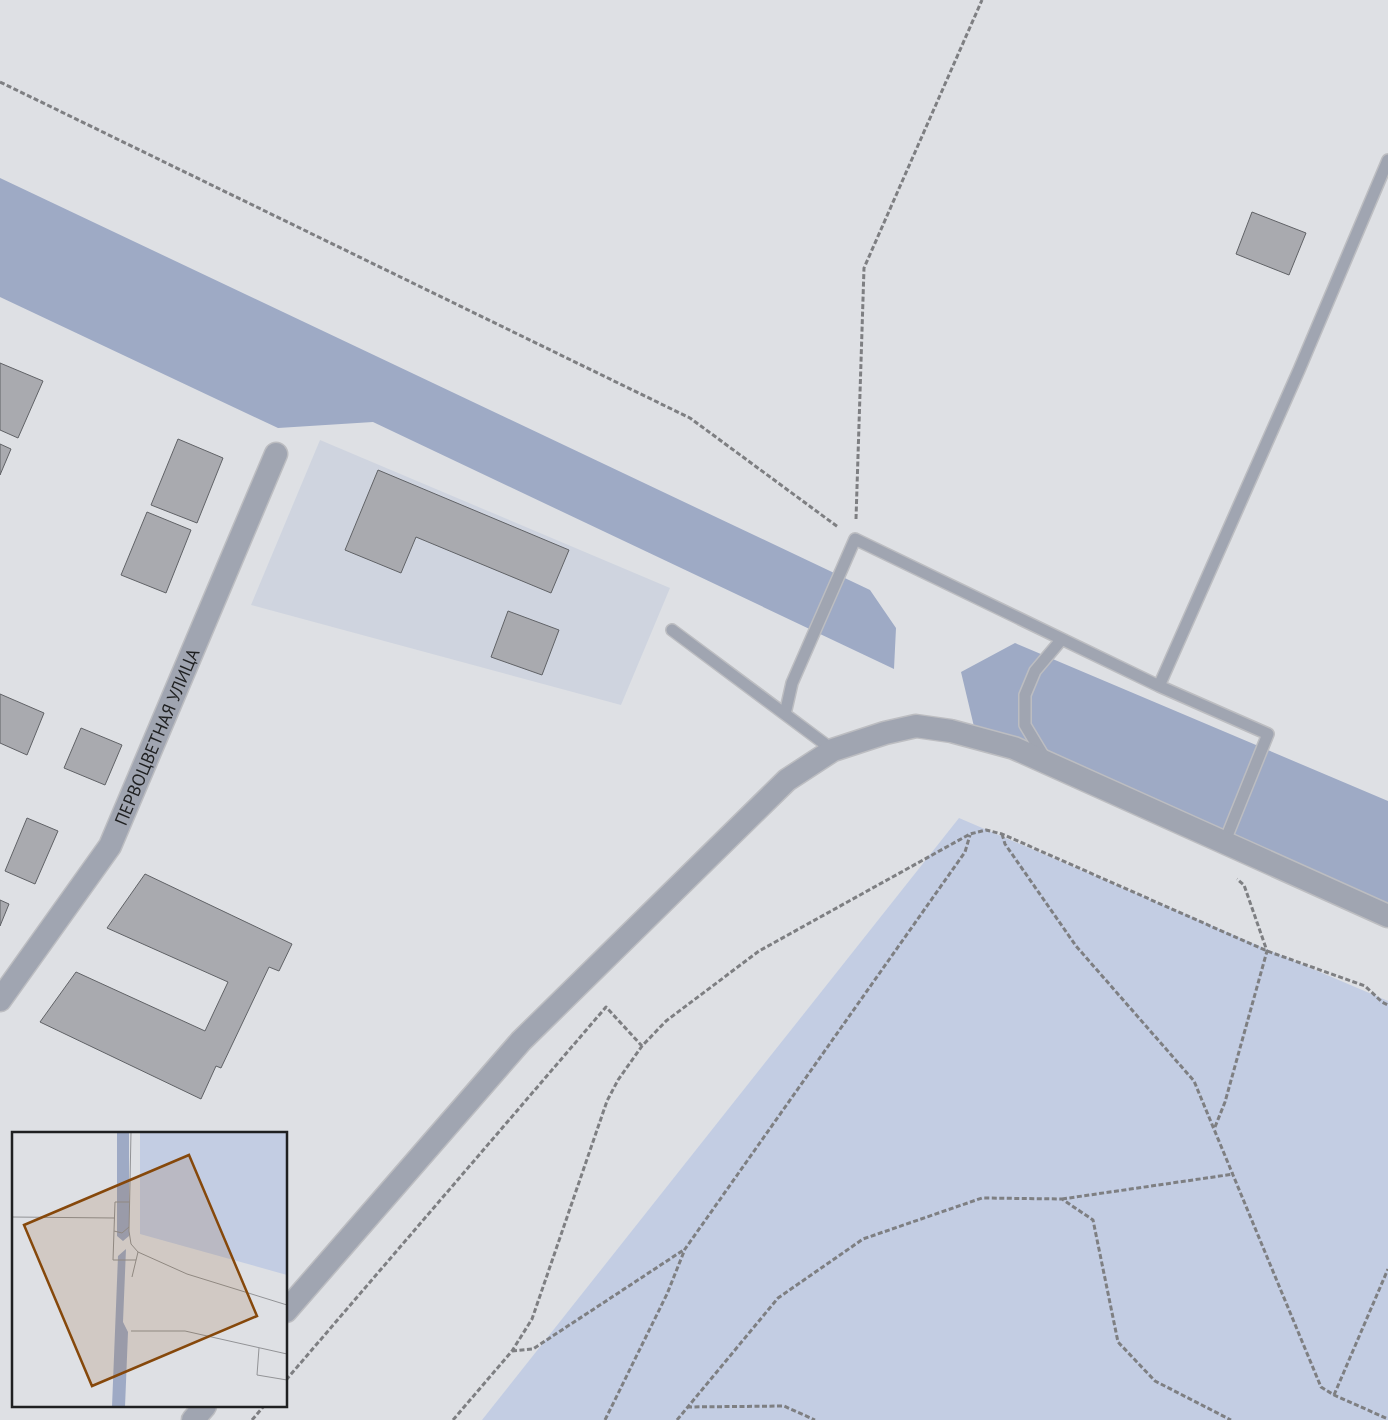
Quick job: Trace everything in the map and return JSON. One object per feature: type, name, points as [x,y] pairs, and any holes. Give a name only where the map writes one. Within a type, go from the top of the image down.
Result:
[{"type":"street","name":"ПЕРВОЦВЕТНАЯ УЛИЦА","points":[[0,1000],[110,846],[276,454]]},
{"type":"street","points":[[288,1309],[521,1041],[787,780],[833,750],[884,733],[916,726],[951,731],[1014,748],[1225,841],[1388,916]]},
{"type":"street","points":[[194,1420],[203,1408]]},
{"type":"lane","points":[[1159,686],[1299,370],[1388,160]]},
{"type":"lane","points":[[784,714],[792,683],[855,539],[1159,686],[1268,734],[1225,841]]},
{"type":"lane","points":[[672,630],[833,750]]},
{"type":"lane","points":[[1048,763],[1025,725],[1025,695],[1035,671],[1062,639]]},
{"type":"path","points":[[855,539],[864,268],[982,0]]},
{"type":"path","points":[[0,82],[690,418],[855,539]]},
{"type":"path","points":[[453,1420],[512,1351],[532,1319],[607,1101],[618,1080],[642,1046],[666,1021],[759,951],[970,834],[986,830],[1002,834],[1267,950],[1365,986],[1382,1002],[1388,1005]]},
{"type":"path","points":[[605,1420],[667,1294],[685,1248],[965,852],[970,834]]},
{"type":"path","points":[[1002,834],[1005,844],[1076,946],[1194,1081],[1321,1387],[1334,1395],[1388,1419]]},
{"type":"path","points":[[1214,1127],[1225,1102],[1267,950],[1244,885],[1217,860],[1225,841]]},
{"type":"path","points":[[288,1378],[606,1007],[642,1046]]},
{"type":"path","points":[[677,1420],[778,1298],[863,1239],[982,1198],[1062,1199],[1234,1174]]},
{"type":"path","points":[[1062,1199],[1093,1220],[1118,1342],[1155,1381],[1231,1420]]},
{"type":"path","points":[[512,1351],[533,1350],[685,1248]]},
{"type":"path","points":[[1334,1395],[1388,1269]]},
{"type":"path","points":[[687,1407],[784,1406],[816,1420]]},
{"type":"path","points":[[252,1420],[262,1408]]},
{"type":"shaded area","points":[[0,178],[870,590],[896,628],[894,669],[373,422],[278,428],[0,297]]},
{"type":"shaded area","points":[[320,440],[670,588],[621,705],[251,605]]},
{"type":"shaded area","points":[[1015,643],[1388,801],[1388,910],[976,735],[961,672]]},
{"type":"shaded area","points":[[959,818],[1388,1001],[1388,1420],[482,1420]]},
{"type":"building","points":[[1252,212],[1306,233],[1289,275],[1236,254]]},
{"type":"building","points":[[0,363],[43,381],[18,438],[0,430]]},
{"type":"building","points":[[178,439],[223,458],[197,523],[151,505]]},
{"type":"building","points":[[0,444],[11,449],[0,475]]},
{"type":"building","points":[[378,470],[569,550],[551,593],[416,537],[401,573],[345,550]]},
{"type":"building","points":[[147,512],[191,530],[166,593],[121,575]]},
{"type":"building","points":[[508,611],[559,630],[542,675],[491,657]]},
{"type":"building","points":[[0,694],[44,713],[27,755],[0,743]]},
{"type":"building","points":[[81,728],[122,745],[105,785],[64,768]]},
{"type":"building","points":[[27,818],[58,831],[35,884],[5,871]]},
{"type":"building","points":[[145,874],[292,944],[279,971],[269,967],[221,1068],[216,1066],[201,1099],[40,1022],[76,972],[205,1031],[228,982],[107,928]]},
{"type":"building","points":[[0,900],[9,904],[0,926]]}]
